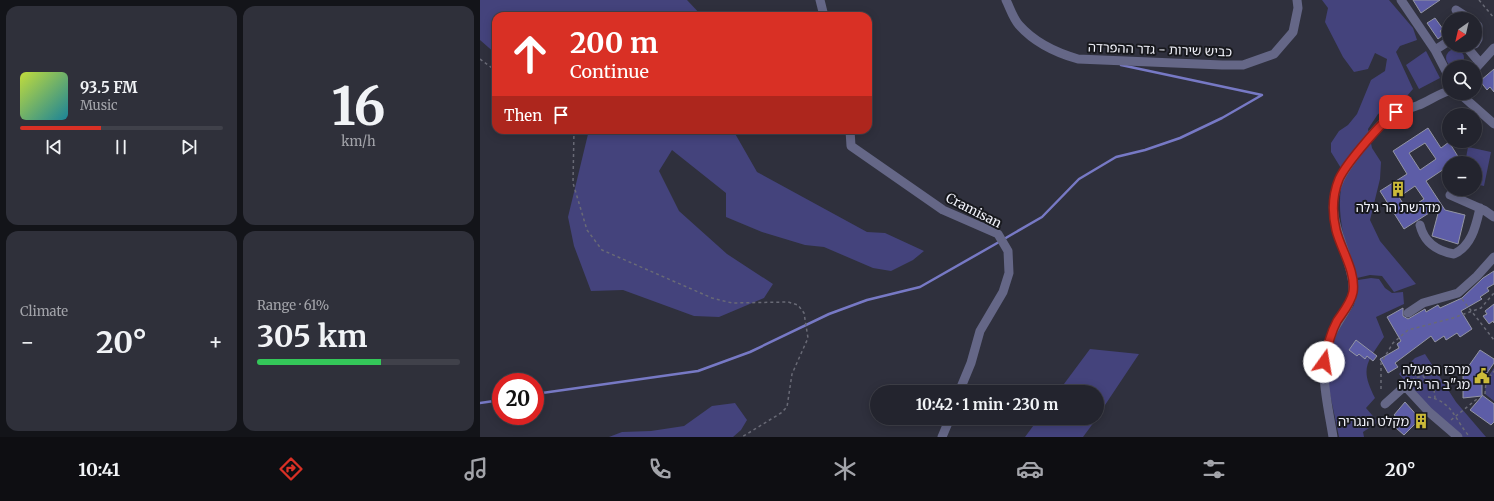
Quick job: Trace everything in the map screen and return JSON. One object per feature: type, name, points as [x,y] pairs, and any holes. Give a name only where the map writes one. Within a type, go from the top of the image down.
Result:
[{"type":"street","points":[[820,0],[823,12]]},
{"type":"street","name":"כביש שירות - גדר ההפרדה","points":[[1006,0],[1019,25],[1035,38],[1060,54],[1078,59],[1222,65],[1243,64],[1274,54],[1293,32],[1298,8],[1297,0]]},
{"type":"street","points":[[1401,0],[1442,64]]},
{"type":"street","points":[[1434,50],[1442,45]]},
{"type":"street","points":[[1482,62],[1494,48]]},
{"type":"street","points":[[1333,437],[1324,374],[1324,362],[1330,336],[1351,300],[1353,291],[1350,270],[1336,231],[1333,202],[1340,179],[1377,128],[1396,112],[1420,105],[1442,94]]},
{"type":"street","points":[[1467,100],[1494,124]]},
{"type":"street","name":"Cramisan","points":[[850,134],[851,146],[868,159],[943,210],[998,234],[1008,251],[1009,273],[1003,292],[980,331],[971,363],[962,385]]},
{"type":"street","points":[[1452,196],[1480,208],[1494,217]]},
{"type":"street","points":[[1420,225],[1426,241],[1433,246],[1454,254],[1463,247],[1472,235],[1480,208]]},
{"type":"street","points":[[1408,313],[1422,304],[1458,293],[1477,276],[1494,257]]},
{"type":"street","points":[[1385,404],[1405,386],[1429,412],[1458,437]]},
{"type":"street","points":[[942,437],[947,425]]},
{"type":"path","points":[[1479,0],[1494,18]]},
{"type":"path","points":[[480,59],[492,68]]},
{"type":"path","points":[[574,134],[573,183],[587,230],[602,250],[712,298],[732,303],[788,302],[798,305],[804,313],[808,338],[792,374],[787,407],[781,413],[742,437]]},
{"type":"path","points":[[1458,293],[1471,312],[1494,340]]},
{"type":"path","points":[[1381,389],[1381,363],[1393,344],[1408,330],[1481,308],[1494,293]]},
{"type":"path","points":[[1484,394],[1486,382],[1494,371]]},
{"type":"path","points":[[1413,386],[1414,378],[1423,376],[1434,388],[1435,398]]},
{"type":"path","points":[[1422,395],[1435,398],[1449,407],[1457,416],[1470,437]]},
{"type":"path","points":[[1457,416],[1477,399]]},
{"type":"shaded area","points":[[480,0],[687,0],[698,12],[492,12],[492,50],[480,40]]},
{"type":"shaded area","points":[[1322,0],[1389,0],[1413,28],[1417,40],[1400,46],[1396,52],[1413,89],[1406,97],[1378,114],[1368,129],[1372,148],[1381,162],[1380,179],[1370,220],[1380,241],[1416,284],[1394,292],[1382,276],[1370,275],[1357,278],[1348,252],[1340,213],[1341,187],[1344,173],[1331,152],[1331,143],[1339,131],[1348,125],[1357,114],[1371,80],[1385,71],[1387,59],[1375,53],[1368,69],[1354,72],[1343,57],[1325,22],[1328,8]]},
{"type":"shaded area","points":[[1426,51],[1440,78],[1419,89],[1406,65]]},
{"type":"shaded area","points":[[1447,52],[1463,52],[1464,60],[1446,60]]},
{"type":"shaded area","points":[[588,134],[735,134],[757,172],[867,232],[885,233],[924,251],[913,260],[891,271],[873,268],[824,247],[805,245],[762,232],[726,217],[726,193],[672,150],[659,171],[679,211],[727,254],[773,284],[764,298],[719,317],[694,316],[623,290],[591,291],[574,246],[568,217]]},
{"type":"shaded area","points":[[1468,148],[1491,152],[1484,186],[1482,186],[1482,156],[1466,156]]},
{"type":"shaded area","points":[[1371,278],[1379,279],[1385,288],[1392,293],[1403,292],[1404,304],[1376,317],[1384,337],[1373,353],[1367,366],[1370,388],[1375,398],[1366,408],[1378,422],[1363,432],[1364,437],[1339,437],[1326,375],[1328,357],[1333,340],[1354,305],[1358,280]]},
{"type":"shaded area","points":[[1090,349],[1139,354],[1104,406],[1104,385],[1063,385]]},
{"type":"shaded area","points":[[1425,354],[1456,402],[1486,437],[1462,437],[1424,403],[1399,374],[1415,358]]},
{"type":"shaded area","points":[[1494,368],[1494,401],[1485,394],[1486,380]]},
{"type":"shaded area","points":[[735,403],[747,420],[741,430],[733,437],[609,437],[622,432],[651,431],[684,426],[712,406]]},
{"type":"shaded area","points":[[1034,425],[1092,425],[1083,437],[1025,437]]},
{"type":"building","points":[[1413,0],[1440,0],[1421,13]]},
{"type":"building","points":[[1435,18],[1442,28],[1440,31],[1442,36],[1438,39],[1427,23]]},
{"type":"building","points":[[1494,69],[1494,92],[1490,87],[1487,90],[1482,84],[1482,79]]},
{"type":"building","name":"מדרשת הר גילה","points":[[1428,128],[1441,148],[1453,148],[1458,156],[1442,156],[1442,170],[1426,181],[1445,210],[1465,215],[1458,244],[1432,236],[1440,206],[1404,229],[1380,191],[1407,174],[1393,151]],"holes":[[[1425,143],[1436,159],[1420,170],[1409,153]],[[1415,186],[1424,199],[1407,210],[1399,197]]]},
{"type":"building","points":[[1494,271],[1494,284],[1487,288],[1489,291],[1480,297],[1482,299],[1461,311],[1472,329],[1460,337],[1457,333],[1446,340],[1444,336],[1435,342],[1431,336],[1395,363],[1398,367],[1388,373],[1380,359],[1399,348],[1397,344],[1401,341],[1387,317],[1403,308],[1403,316],[1408,319],[1425,309],[1426,312],[1438,305],[1440,308],[1462,298],[1483,278]]},
{"type":"building","points":[[1494,304],[1494,323],[1493,321],[1489,324],[1483,316],[1487,314],[1485,311]]},
{"type":"building","points":[[1356,340],[1377,356],[1373,361],[1367,356],[1365,359],[1359,354],[1357,356],[1349,350]]},
{"type":"building","points":[[1480,350],[1494,359],[1494,363],[1482,380],[1482,395],[1494,404],[1494,422],[1491,425],[1470,410],[1482,396],[1463,398],[1463,374]]},
{"type":"building","points":[[1405,402],[1420,419],[1404,435],[1396,428],[1402,421],[1394,415]]},
{"type":"waterway","points":[[1004,239],[1042,217],[1079,179],[1116,157],[1145,150],[1180,138],[1222,118],[1262,95],[1121,65]]},
{"type":"waterway","points":[[544,393],[698,371],[750,352],[829,314],[867,300],[920,287],[999,242]]},
{"type":"waterway","points":[[480,403],[492,401]]},
{"type":"place","name":"מדרשת הר גילה","points":[[1398,189]]},
{"type":"place","name":"מרכז הפעלה מג\"ב הר גילה","points":[[1482,376]]},
{"type":"place","name":"מקלט הנגריה","points":[[1421,421]]},
{"type":"route","points":[[1324,362],[1330,336],[1351,300],[1353,291],[1353,280],[1336,231],[1333,202],[1340,179],[1377,128],[1396,112]]}]
